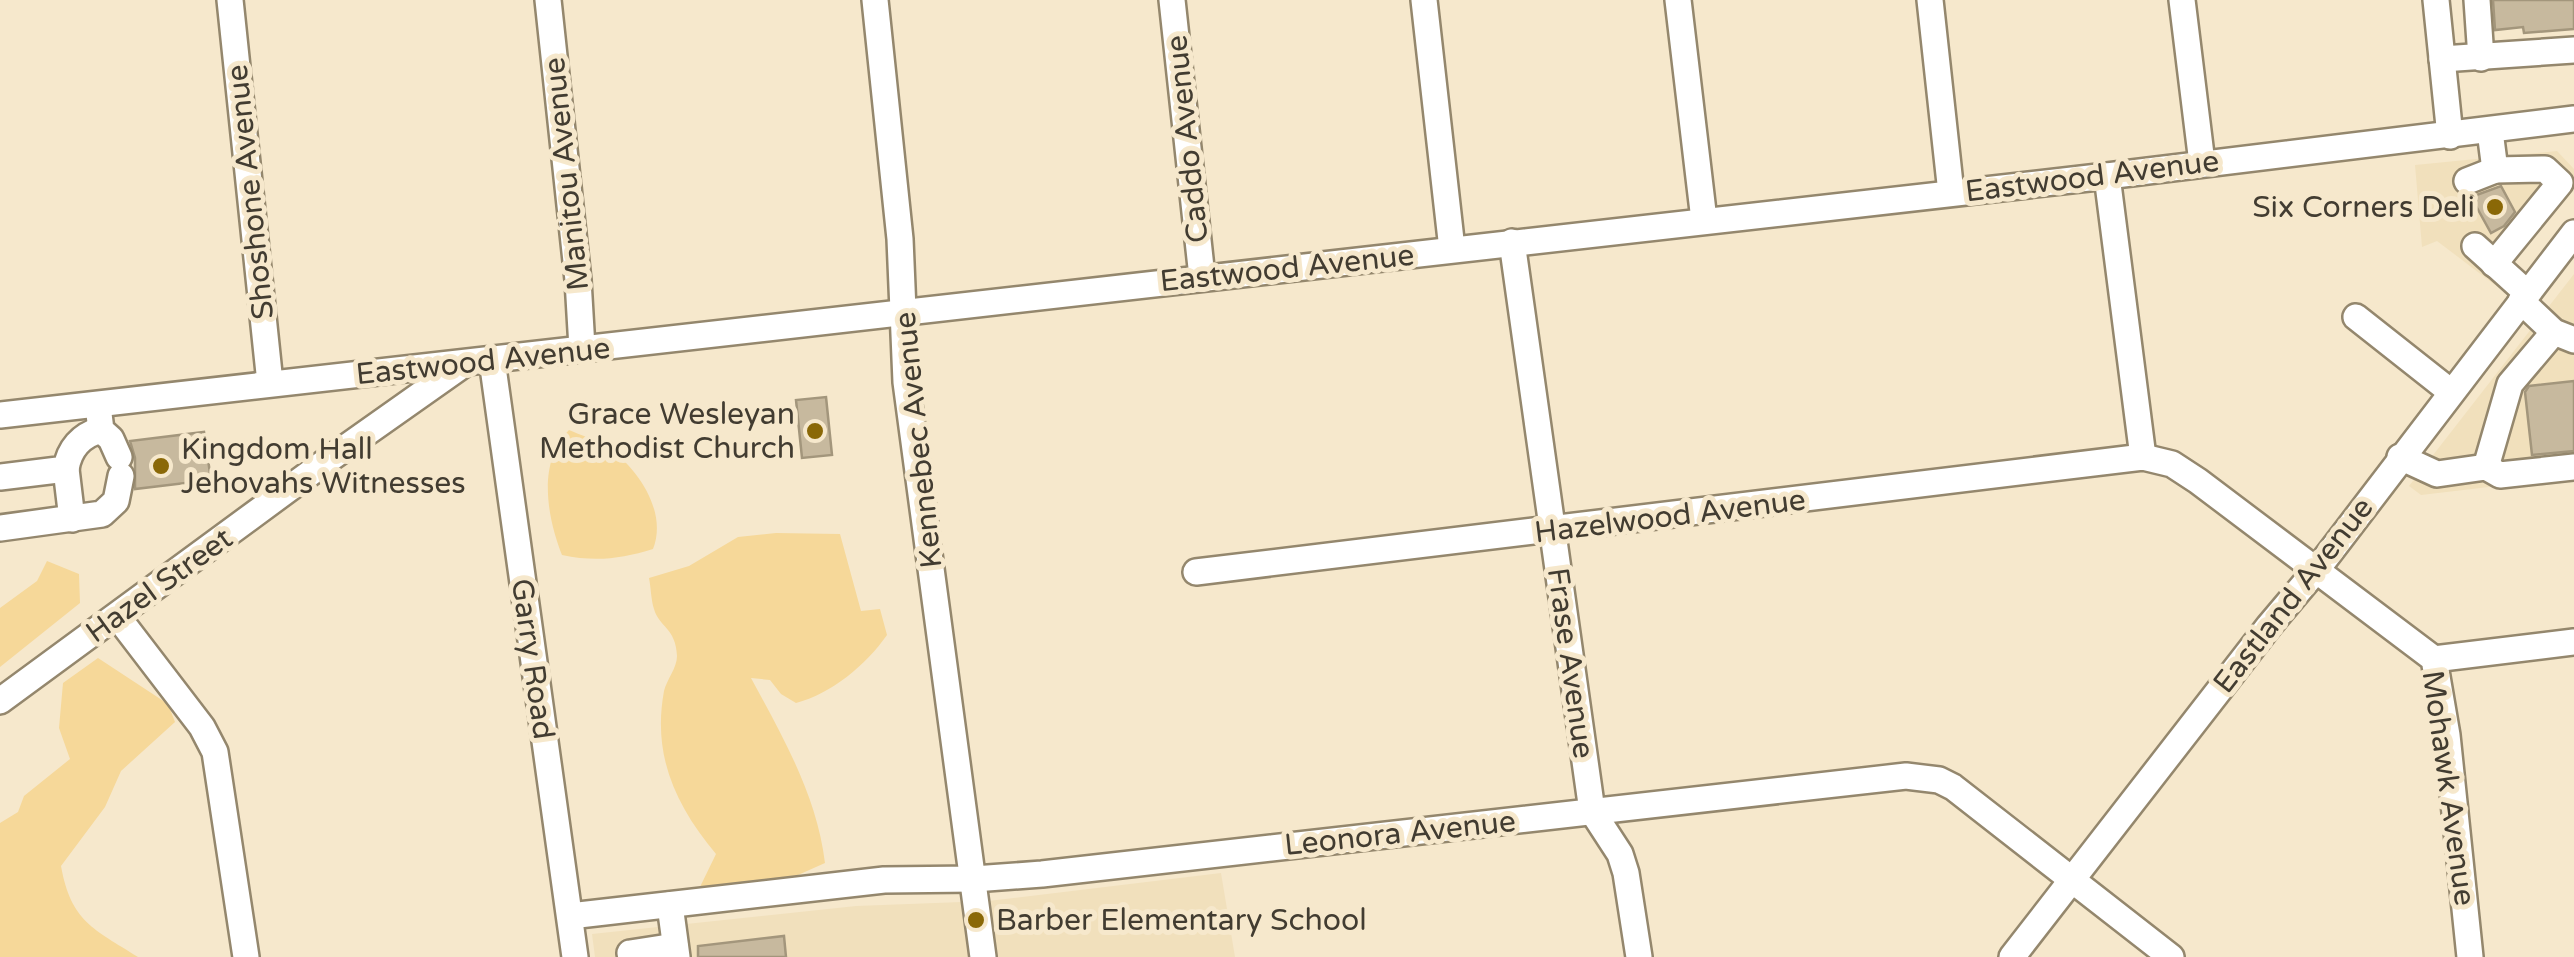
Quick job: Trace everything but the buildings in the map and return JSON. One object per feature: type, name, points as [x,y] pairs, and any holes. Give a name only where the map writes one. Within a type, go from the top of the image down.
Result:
[{"type":"street","name":"Shoshone Avenue","points":[[230,0],[270,384]]},
{"type":"street","name":"Manitou Avenue","points":[[548,0],[582,348]]},
{"type":"street","name":"Kennebec Avenue","points":[[875,0],[900,239],[906,382],[983,957]]},
{"type":"street","name":"Caddo Avenue","points":[[1172,0],[1202,278]]},
{"type":"street","points":[[1424,0],[1452,250]]},
{"type":"street","points":[[1678,0],[1704,220]]},
{"type":"street","points":[[1930,0],[1951,193]]},
{"type":"street","points":[[2182,0],[2202,162]]},
{"type":"street","points":[[2436,0],[2450,136]]},
{"type":"street","points":[[2477,0],[2481,58]]},
{"type":"street","points":[[2442,60],[2574,50]]},
{"type":"street","name":"Eastwood Avenue","points":[[0,415],[2106,176],[2574,119]]},
{"type":"street","points":[[2536,125],[2560,181]]},
{"type":"street","points":[[2490,130],[2495,170]]},
{"type":"street","points":[[2466,182],[2495,170],[2560,181]]},
{"type":"street","points":[[2106,176],[2143,457]]},
{"type":"street","points":[[2486,467],[2510,384],[2564,336],[2485,255],[2529,220],[2560,181]]},
{"type":"street","points":[[2529,220],[2569,240]]},
{"type":"street","name":"Eastland Avenue","points":[[2012,957],[2318,568],[2569,240]]},
{"type":"street","name":"Frase Avenue","points":[[1512,242],[1592,811],[1620,854],[1626,873],[1638,957]]},
{"type":"street","points":[[2356,318],[2451,392]]},
{"type":"street","name":"Garry Road","points":[[492,360],[574,957]]},
{"type":"street","name":"Hazel Street","points":[[0,701],[464,364]]},
{"type":"street","points":[[0,528],[102,514],[110,508],[120,494],[120,466],[111,439],[101,430],[98,404]]},
{"type":"street","points":[[72,519],[67,460],[80,440],[101,430]]},
{"type":"street","name":"Hazelwood Avenue","points":[[1196,572],[2143,457]]},
{"type":"street","name":"Mohawk Avenue","points":[[2143,457],[2172,464],[2318,568],[2434,659],[2447,736],[2470,957]]},
{"type":"street","points":[[2400,457],[2436,474],[2486,467],[2500,475],[2574,467]]},
{"type":"street","points":[[0,478],[66,469]]},
{"type":"street","points":[[117,616],[202,727],[216,752],[246,957]]},
{"type":"street","points":[[2434,659],[2574,642]]},
{"type":"street","name":"Leonora Avenue","points":[[570,916],[884,880],[974,879],[1922,776],[1953,788],[2171,957]]},
{"type":"street","points":[[631,957],[630,953],[676,951],[670,905]]},
{"type":"shaded area","points":[[2557,151],[2574,169],[2574,183],[2495,285],[2437,241],[2422,247],[2415,165]]},
{"type":"shaded area","points":[[2574,274],[2574,477],[2421,495],[2409,486]]},
{"type":"shaded area","points":[[569,430],[606,446],[638,478],[653,505],[657,535],[653,549],[608,558],[562,555],[552,524],[548,490],[552,458]]},
{"type":"shaded area","points":[[840,534],[861,611],[880,609],[887,635],[847,677],[809,699],[796,703],[781,694],[770,680],[751,678],[807,791],[825,863],[789,879],[699,889],[716,854],[689,817],[670,779],[661,737],[661,715],[664,691],[677,656],[674,639],[654,609],[649,578],[689,566],[738,537]]},
{"type":"shaded area","points":[[47,561],[79,574],[80,603],[0,667],[0,608],[37,581]]},
{"type":"shaded area","points":[[98,658],[168,704],[175,722],[121,771],[105,807],[61,866],[78,912],[97,931],[138,957],[0,957],[0,823],[18,812],[24,796],[70,759],[59,728],[63,683]]},
{"type":"shaded area","name":"Barber Elementary School","points":[[1221,873],[1235,957],[595,957],[592,934],[856,906],[988,901]]},
{"type":"place","name":"Six Corners Deli","points":[[2495,207]]},
{"type":"place","name":"Grace Wesleyan Methodist Church","points":[[815,431]]},
{"type":"place","name":"Kingdom Hall Jehovahs Witnesses","points":[[161,466]]},
{"type":"place","name":"Barber Elementary School","points":[[976,920]]}]
